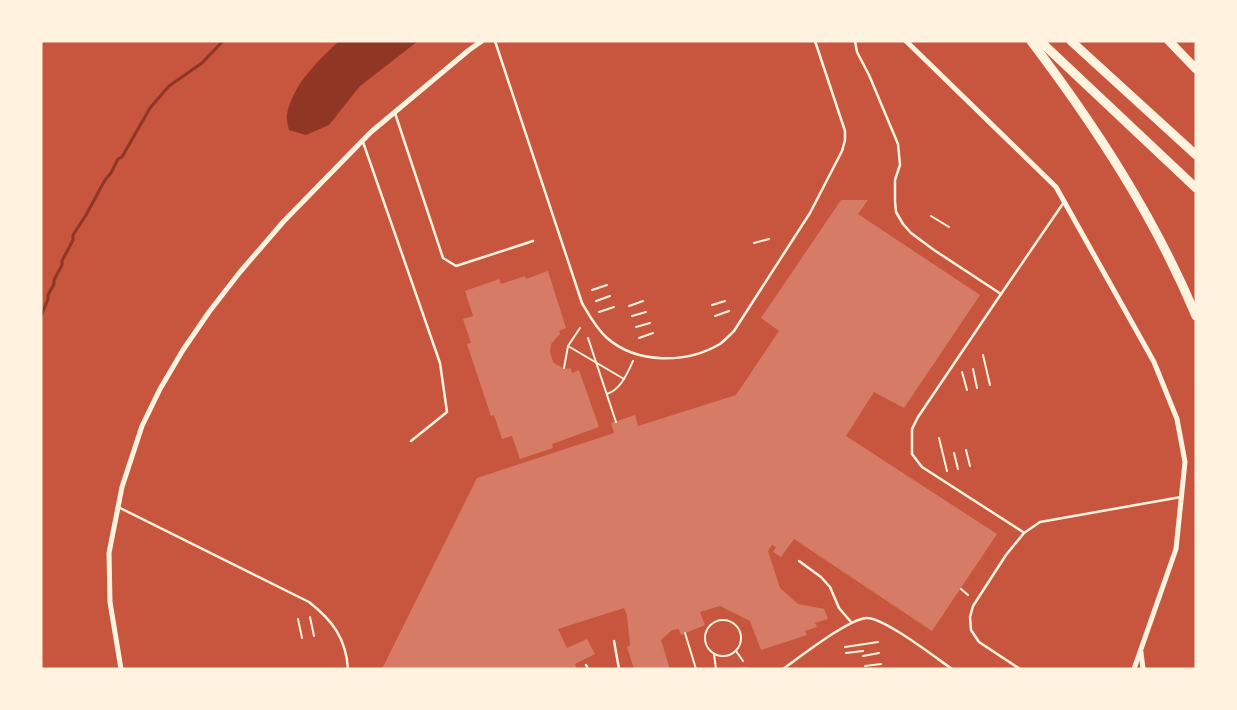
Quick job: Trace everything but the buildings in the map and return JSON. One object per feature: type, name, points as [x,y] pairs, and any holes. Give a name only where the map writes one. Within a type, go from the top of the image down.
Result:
[{"type":"highway","points":[[1030,41],[1087,117],[1128,183],[1173,264],[1196,316]]},
{"type":"highway","points":[[1040,41],[1196,188]]},
{"type":"highway","points":[[1071,41],[1196,155]]},
{"type":"highway","points":[[1169,41],[1196,69]]},
{"type":"street","points":[[120,669],[110,602],[109,553],[122,487],[142,426],[160,389],[183,350],[209,312],[240,272],[284,221],[363,140],[482,41]]},
{"type":"street","points":[[906,41],[1056,186],[1149,353],[1177,419],[1185,462],[1176,549],[1134,669]]},
{"type":"street","points":[[1141,649],[1143,669]]},
{"type":"lane","points":[[495,41],[582,303],[594,324],[607,338],[628,350],[650,357],[671,359],[700,353],[720,343],[734,331],[810,213],[842,151],[846,140],[845,131],[815,41]]},
{"type":"lane","points":[[855,41],[857,52],[869,75],[898,144],[900,165],[895,180],[896,212],[911,233],[1001,294]]},
{"type":"lane","points":[[395,112],[444,258],[456,266],[533,241]]},
{"type":"lane","points":[[363,140],[440,363],[447,412],[412,442]]},
{"type":"lane","points":[[1024,533],[922,467],[912,454],[912,429],[1064,202]]},
{"type":"lane","points":[[1020,669],[979,642],[971,630],[970,617],[972,606],[985,585],[1024,533],[1040,522],[1182,496]]},
{"type":"lane","points":[[118,507],[309,602],[335,626],[344,645],[348,669]]},
{"type":"lane","points":[[799,561],[821,577],[830,587],[839,608],[851,622]]},
{"type":"lane","points":[[783,669],[851,622],[867,618],[882,622],[952,669]]},
{"type":"lane","points":[[614,642],[619,669]]},
{"type":"lane","points":[[741,669],[746,669]]},
{"type":"path","points":[[931,216],[949,227]]},
{"type":"path","points":[[754,243],[769,239]]},
{"type":"path","points":[[592,290],[607,285]]},
{"type":"path","points":[[596,301],[610,296]]},
{"type":"path","points":[[629,306],[643,301]]},
{"type":"path","points":[[712,305],[726,301]]},
{"type":"path","points":[[599,312],[614,307]]},
{"type":"path","points":[[715,316],[729,311]]},
{"type":"path","points":[[632,316],[646,312]]},
{"type":"path","points":[[636,327],[650,323]]},
{"type":"path","points":[[564,368],[568,346],[580,328]]},
{"type":"path","points":[[639,338],[654,333]]},
{"type":"path","points":[[588,338],[616,422]]},
{"type":"path","points":[[568,346],[624,379]]},
{"type":"path","points":[[983,355],[990,385]]},
{"type":"path","points":[[607,394],[615,389],[624,379],[633,361]]},
{"type":"path","points":[[973,369],[977,388]]},
{"type":"path","points":[[962,372],[966,390]]},
{"type":"path","points":[[939,438],[947,471]]},
{"type":"path","points":[[966,450],[970,466]]},
{"type":"path","points":[[954,452],[958,469]]},
{"type":"path","points":[[960,588],[968,595]]},
{"type":"path","points":[[310,617],[314,636]]},
{"type":"path","points":[[298,619],[302,638]]},
{"type":"path","points":[[720,620],[732,623],[740,632],[740,639],[736,650],[725,656],[714,654],[706,646],[705,635],[710,625],[720,620]]},
{"type":"path","points":[[685,633],[696,669]]},
{"type":"path","points":[[845,647],[878,642]]},
{"type":"path","points":[[736,650],[743,661]]},
{"type":"path","points":[[846,654],[863,651]]},
{"type":"path","points":[[714,654],[716,669]]},
{"type":"path","points":[[863,656],[879,654]]},
{"type":"path","points":[[865,666],[881,664]]},
{"type":"shaded area","points":[[339,41],[418,41],[360,86],[329,125],[306,135],[289,130],[287,114],[295,92],[307,74]]},
{"type":"waterway","points":[[41,316],[54,280],[73,240],[73,235],[150,108],[169,86],[202,63],[223,41]]}]
